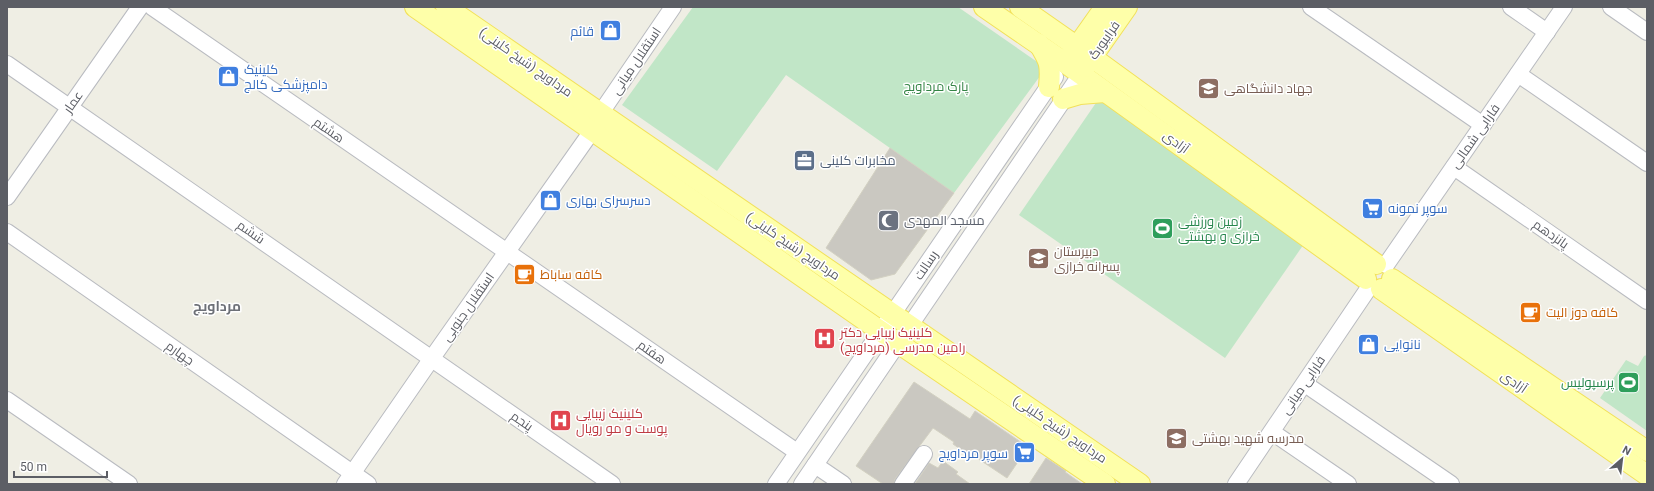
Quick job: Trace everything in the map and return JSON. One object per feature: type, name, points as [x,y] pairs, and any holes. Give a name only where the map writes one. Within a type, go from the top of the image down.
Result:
[{"type":"main road","name":"مرداویج (شیخ کلینی)","points":[[415,7],[596,122],[893,315],[1140,484]]},
{"type":"main road","name":"مرداویج (شیخ کلینی)","points":[[446,7],[596,122],[882,331],[1105,484]]},
{"type":"main road","name":"آزادی","points":[[984,7],[1039,44],[1105,92],[1379,277],[1647,452]]},
{"type":"main road","name":"آزادی","points":[[1020,7],[1112,72],[1379,277],[1647,475]]},
{"type":"main road","name":"فرایبورگ","points":[[1084,52],[1092,25],[1105,7]]},
{"type":"main road","name":"فرایبورگ","points":[[1073,68],[1084,52],[1116,24],[1128,7]]},
{"type":"main road","points":[[1112,72],[1112,54],[1116,24]]},
{"type":"main road","points":[[1047,26],[1067,30],[1082,29],[1092,25]]},
{"type":"main road","points":[[1039,44],[1049,61],[1050,72],[1056,93],[1080,94],[1105,92]]},
{"type":"street","name":"عمار","points":[[7,197],[140,7]]},
{"type":"street","name":"هشتم","points":[[152,7],[507,252]]},
{"type":"street","name":"استقلال میانی","points":[[596,122],[672,7]]},
{"type":"street","points":[[1311,7],[1483,125]]},
{"type":"street","points":[[1511,7],[1547,32]]},
{"type":"street","name":"فارابی شمالی","points":[[1379,277],[1564,7]]},
{"type":"street","points":[[1611,7],[1647,32]]},
{"type":"street","points":[[7,64],[70,107]]},
{"type":"street","name":"رسالت","points":[[909,326],[1073,68]]},
{"type":"street","points":[[1518,74],[1647,162]]},
{"type":"street","name":"رسالت","points":[[776,484],[893,315],[1056,93]]},
{"type":"street","name":"ششم","points":[[70,107],[432,358]]},
{"type":"street","name":"استقلال جنوبی","points":[[349,479],[596,122]]},
{"type":"street","name":"پانزدهم","points":[[1454,167],[1647,301]]},
{"type":"street","name":"چهارم","points":[[7,232],[349,479],[368,484]]},
{"type":"street","name":"هفتم","points":[[507,252],[797,452]]},
{"type":"street","name":"فارابی میانی","points":[[1236,484],[1379,277]]},
{"type":"street","points":[[802,484],[899,343],[909,326]]},
{"type":"street","name":"پنجم","points":[[432,358],[612,484]]},
{"type":"street","points":[[1305,384],[1451,484]]},
{"type":"street","points":[[7,400],[129,484]]},
{"type":"street","points":[[1272,432],[1348,484]]},
{"type":"street","points":[[903,484],[924,454]]},
{"type":"street","points":[[815,465],[843,484]]},
{"type":"green space","name":"پارک مرداویج","points":[[693,7],[958,7],[1046,68],[954,193],[786,75],[717,171],[622,105]]},
{"type":"green space","name":"زمین ورزشی خرازی و بهشتی","points":[[1100,97],[1306,241],[1225,358],[1019,215]]},
{"type":"green space","name":"پرسپولیس","points":[[1647,355],[1647,431],[1600,398],[1626,360],[1638,366],[1644,356]]},
{"type":"building","name":"مسجد المهدی","points":[[890,148],[954,193],[895,274],[871,280],[826,248]]},
{"type":"building","points":[[914,382],[970,419],[975,411],[1028,447],[1007,478],[971,454],[970,456],[953,444],[954,442],[933,428],[895,479],[894,484],[883,484],[856,466]]},
{"type":"building","points":[[1046,458],[1066,471],[1065,472],[1082,484],[1029,484]]},
{"type":"building","points":[[943,461],[958,472],[956,474],[970,484],[915,484],[929,463],[938,468]]},
{"type":"place","name":"قائم","points":[[610,31]]},
{"type":"place","name":"کلینیک دامپزشکی کالج","points":[[228,76]]},
{"type":"place","name":"جهاد دانشگاهی","points":[[1209,88]]},
{"type":"place","name":"مخابرات کلینی","points":[[804,160]]},
{"type":"place","name":"دسرسرای بهاری","points":[[551,200]]},
{"type":"place","name":"سوپر نمونه","points":[[1373,208]]},
{"type":"place","name":"مسجد المهدی","points":[[889,220]]},
{"type":"place","name":"زمین ورزشی خرازی و بهشتی","points":[[1163,228]]},
{"type":"place","name":"دبیرستان پسرانه خرازی","points":[[1038,258]]},
{"type":"place","name":"کافه ساباط","points":[[524,274]]},
{"type":"place","name":"کافه دوز الیت","points":[[1530,312]]},
{"type":"place","name":"کلینیک زیبایی دکتر رامین مدرسی (مرداویج)","points":[[825,339]]},
{"type":"place","name":"نانوایی","points":[[1368,344]]},
{"type":"place","name":"پرسپولیس","points":[[1629,382]]},
{"type":"place","name":"کلینیک زیبایی پوست و مو رویال","points":[[560,420]]},
{"type":"place","name":"مدرسه شهید بهشتی","points":[[1176,438]]},
{"type":"place","name":"سوپر مرداویچ","points":[[1024,453]]},
{"type":"district","name":"مرداویج","points":[[217,306]]}]
